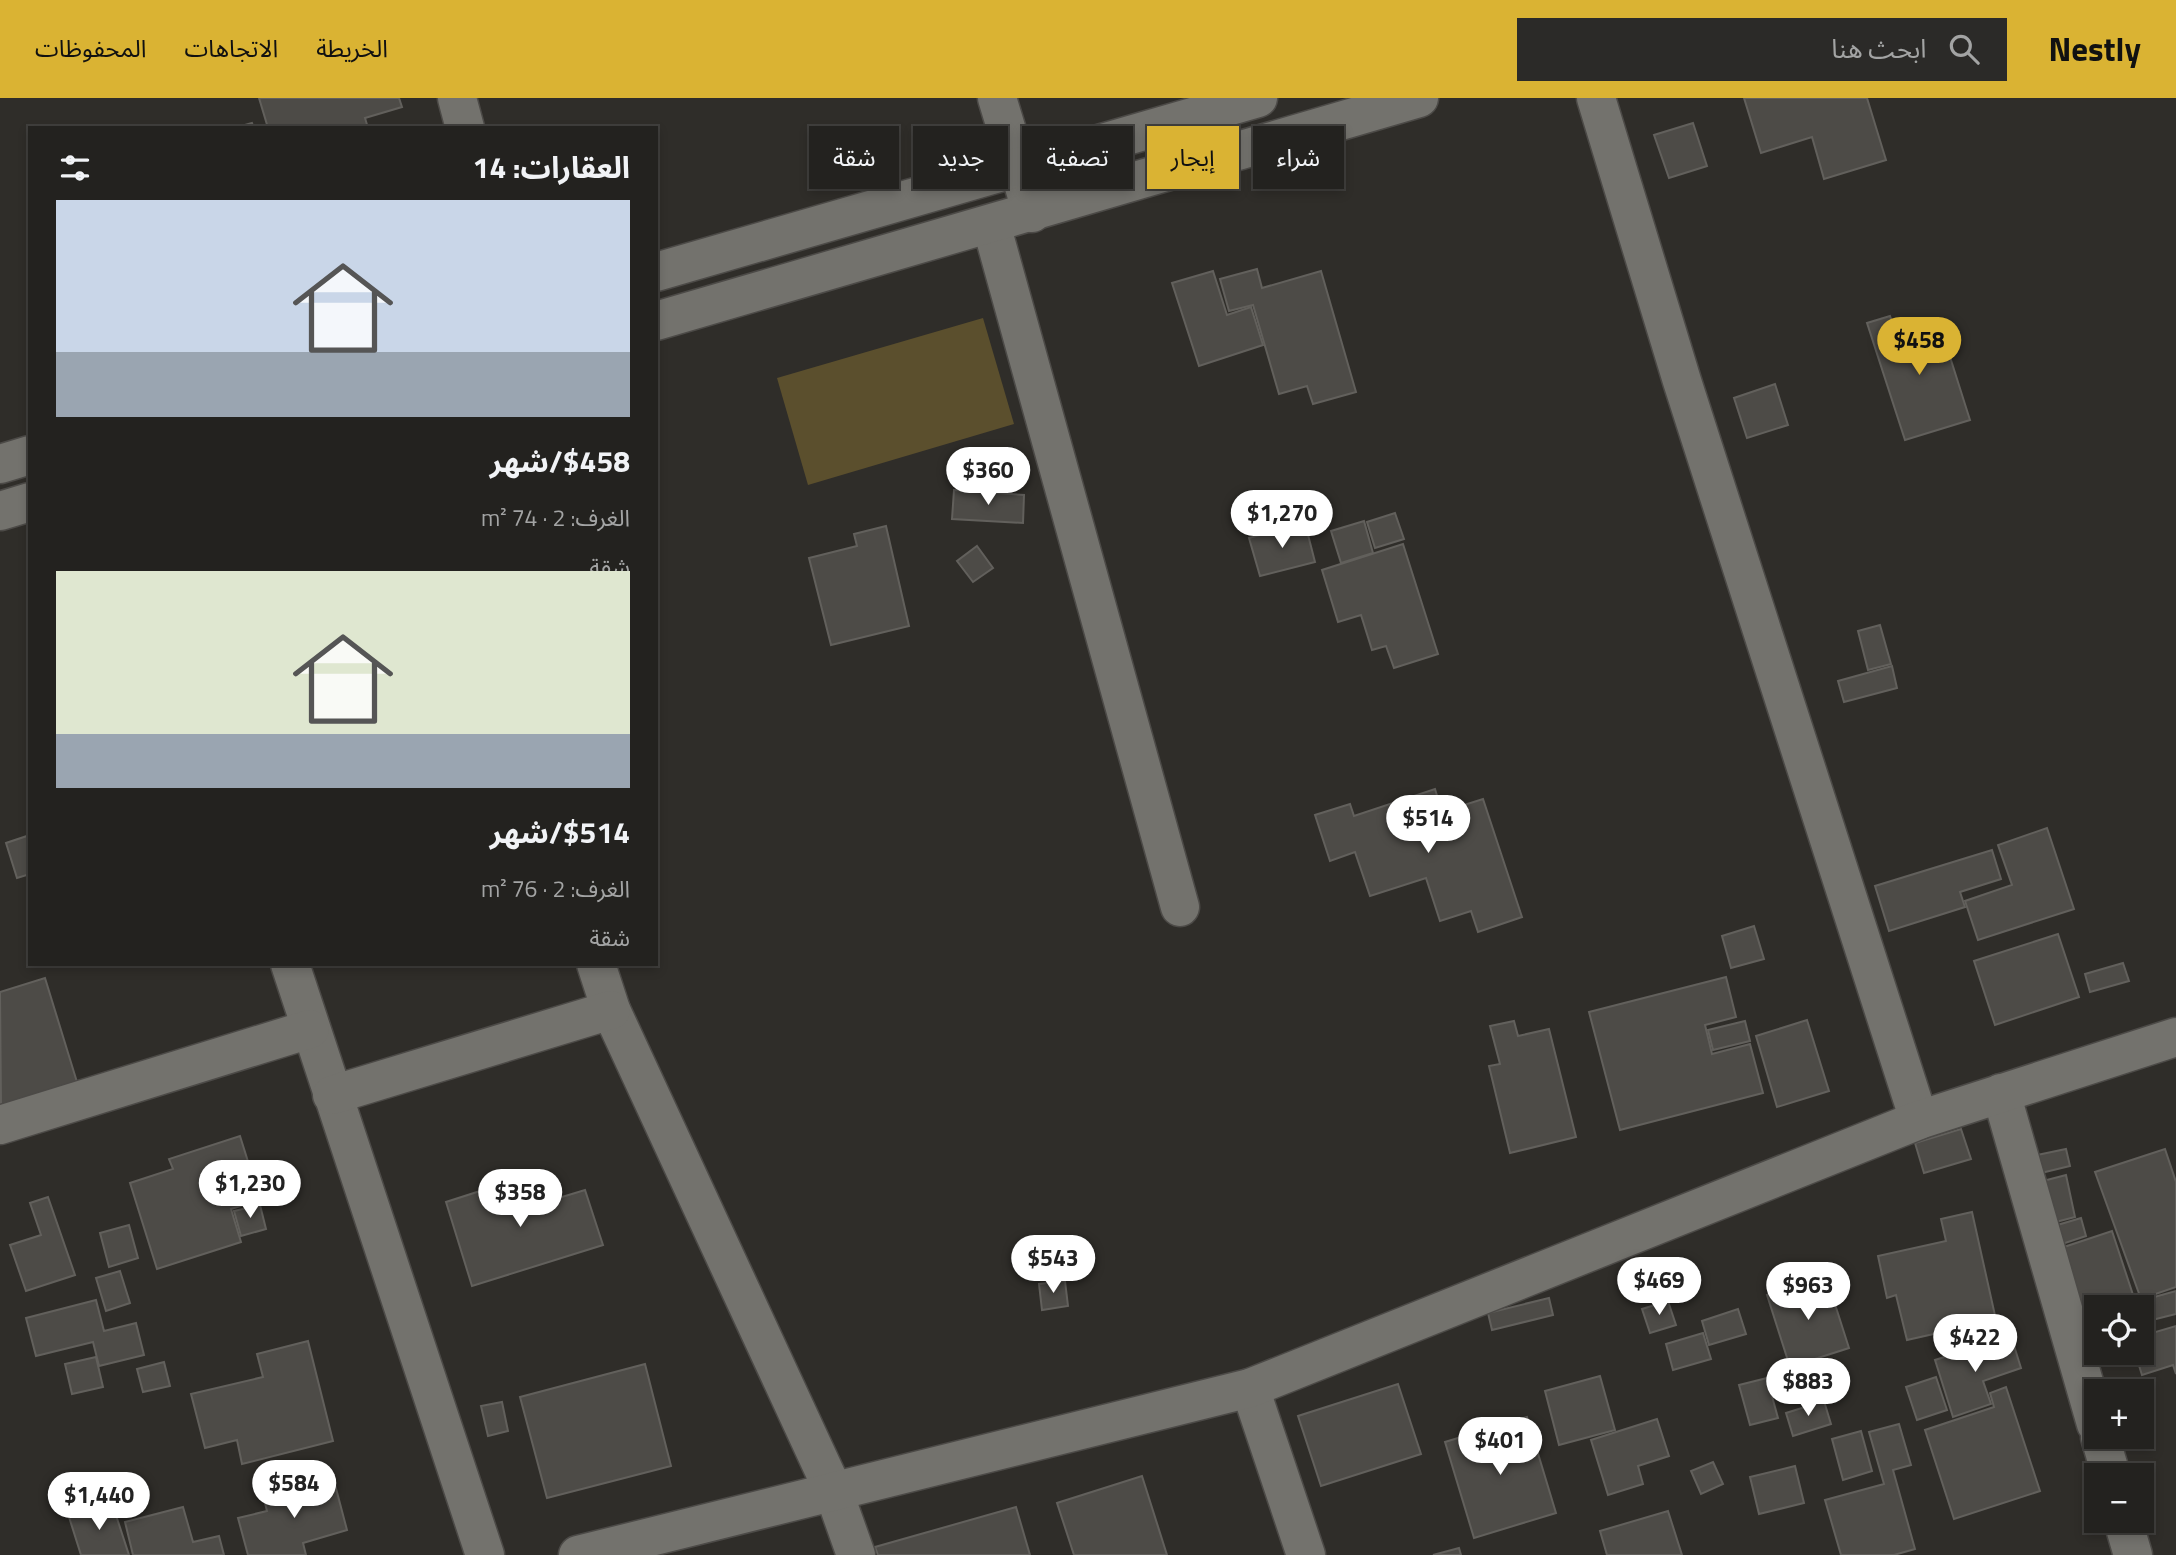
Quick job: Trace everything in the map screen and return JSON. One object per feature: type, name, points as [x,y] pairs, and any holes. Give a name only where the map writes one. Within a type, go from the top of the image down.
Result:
[{"type":"street","points":[[457,98],[464,126]]},
{"type":"street","points":[[997,98],[1032,213]]},
{"type":"street","points":[[658,271],[1258,98]]},
{"type":"street","points":[[658,320],[1419,98]]},
{"type":"street","points":[[1596,98],[1686,394],[1919,1120]]},
{"type":"street","points":[[991,224],[1180,907]]},
{"type":"street","points":[[0,464],[28,456]]},
{"type":"street","points":[[0,511],[28,503]]},
{"type":"street","points":[[291,966],[485,1555]]},
{"type":"street","points":[[597,966],[611,1010],[833,1490],[856,1555]]},
{"type":"street","points":[[332,1095],[611,1010]]},
{"type":"street","points":[[0,1125],[310,1029]]},
{"type":"street","points":[[578,1555],[1250,1388],[1919,1120],[2176,1037]]},
{"type":"street","points":[[2001,1093],[2084,1382]]},
{"type":"street","points":[[1250,1388],[1306,1555]]},
{"type":"street","points":[[2127,1533],[2133,1555]]},
{"type":"shaded area","points":[[983,318],[1014,424],[808,485],[777,378]]},
{"type":"building","points":[[259,98],[399,98],[402,107],[365,118],[367,126],[267,126]]},
{"type":"building","points":[[1744,98],[1867,98],[1886,160],[1824,179],[1812,137],[1761,153]]},
{"type":"building","points":[[1693,123],[1707,166],[1669,178],[1654,135]]},
{"type":"building","points":[[1257,269],[1262,288],[1321,271],[1356,392],[1313,404],[1307,386],[1279,394],[1253,305],[1229,311],[1220,279]]},
{"type":"building","points":[[1213,271],[1227,315],[1251,307],[1263,345],[1199,366],[1172,283]]},
{"type":"building","points":[[1890,316],[1896,333],[1938,319],[1970,420],[1905,440],[1867,323]]},
{"type":"building","points":[[1775,384],[1788,425],[1747,438],[1734,398]]},
{"type":"building","points":[[1019,457],[1025,480],[989,489],[983,467]]},
{"type":"building","points":[[954,490],[1024,495],[1023,523],[952,519]]},
{"type":"building","points":[[1395,513],[1404,539],[1375,548],[1367,522]]},
{"type":"building","points":[[1364,521],[1373,553],[1341,563],[1331,531]]},
{"type":"building","points":[[1305,523],[1315,562],[1260,576],[1249,538]]},
{"type":"building","points":[[886,526],[909,626],[831,645],[809,558],[857,546],[854,534]]},
{"type":"building","points":[[1403,544],[1438,654],[1394,668],[1386,646],[1372,650],[1361,615],[1338,622],[1322,570]]},
{"type":"building","points":[[977,546],[993,568],[973,582],[957,561]]},
{"type":"building","points":[[1880,625],[1891,664],[1868,670],[1858,631]]},
{"type":"building","points":[[1892,666],[1897,688],[1844,702],[1838,681]]},
{"type":"building","points":[[1435,789],[1442,812],[1483,799],[1522,917],[1478,932],[1471,911],[1440,921],[1426,878],[1370,896],[1355,852],[1330,861],[1315,815],[1350,804],[1354,816]]},
{"type":"building","points":[[2047,828],[2074,909],[1978,940],[1965,901],[2012,885],[1998,845]]},
{"type":"building","points":[[28,836],[28,875],[17,878],[6,843]]},
{"type":"building","points":[[1992,850],[2001,879],[1960,892],[1965,907],[1889,931],[1875,886]]},
{"type":"building","points":[[1754,926],[1764,959],[1731,968],[1722,936]]},
{"type":"building","points":[[2058,934],[2079,997],[1995,1025],[1974,961]]},
{"type":"building","points":[[2123,963],[2129,981],[2090,992],[2085,974]]},
{"type":"building","points":[[1726,977],[1736,1017],[1705,1025],[1712,1054],[1750,1044],[1763,1093],[1620,1130],[1589,1012]]},
{"type":"building","points":[[45,978],[77,1082],[1,1105],[0,992]]},
{"type":"building","points":[[1807,1020],[1829,1091],[1777,1107],[1756,1036]]},
{"type":"building","points":[[1514,1021],[1518,1036],[1549,1029],[1576,1137],[1510,1153],[1489,1066],[1500,1064],[1490,1026]]},
{"type":"building","points":[[1745,1021],[1750,1041],[1713,1050],[1708,1030]]},
{"type":"building","points":[[1961,1129],[1971,1159],[1924,1173],[1915,1143]]},
{"type":"building","points":[[240,1136],[260,1200],[231,1209],[241,1242],[157,1269],[130,1183],[173,1169],[169,1159]]},
{"type":"building","points":[[2066,1149],[2070,1166],[2041,1173],[2037,1155]]},
{"type":"building","points":[[2165,1149],[2176,1182],[2176,1287],[2153,1295],[2140,1295],[2095,1172]]},
{"type":"building","points":[[533,1174],[542,1203],[585,1190],[603,1245],[472,1286],[446,1202]]},
{"type":"building","points":[[2066,1175],[2075,1217],[2052,1223],[2043,1181]]},
{"type":"building","points":[[48,1197],[75,1275],[26,1291],[10,1245],[41,1235],[30,1203]]},
{"type":"building","points":[[260,1205],[266,1229],[241,1236],[234,1211]]},
{"type":"building","points":[[1972,1212],[1996,1320],[1907,1340],[1896,1295],[1887,1298],[1878,1256],[1946,1241],[1941,1219]]},
{"type":"building","points":[[2081,1218],[2086,1236],[2059,1245],[2054,1226]]},
{"type":"building","points":[[129,1225],[138,1258],[109,1267],[100,1233]]},
{"type":"building","points":[[2112,1231],[2133,1295],[2084,1295],[2084,1319],[2061,1248]]},
{"type":"building","points":[[120,1271],[130,1303],[106,1311],[96,1278]]},
{"type":"building","points":[[1826,1276],[1849,1348],[1790,1367],[1767,1295]]},
{"type":"building","points":[[1065,1281],[1068,1306],[1042,1310],[1039,1284]]},
{"type":"building","points":[[2176,1291],[2176,1314],[2154,1320],[2154,1297]]},
{"type":"building","points":[[1549,1298],[1553,1315],[1492,1330],[1488,1313]]},
{"type":"building","points":[[96,1300],[104,1331],[136,1323],[144,1355],[99,1366],[93,1342],[36,1356],[26,1318]]},
{"type":"building","points":[[1668,1301],[1676,1325],[1650,1333],[1642,1309]]},
{"type":"building","points":[[1738,1309],[1746,1334],[1709,1345],[1702,1321]]},
{"type":"building","points":[[2176,1326],[2176,1374],[2173,1365],[2142,1375],[2139,1365],[2154,1365],[2154,1332]]},
{"type":"building","points":[[1703,1333],[1711,1359],[1673,1370],[1666,1344]]},
{"type":"building","points":[[2011,1336],[2021,1368],[1983,1381],[1991,1404],[1953,1417],[1935,1360]]},
{"type":"building","points":[[308,1341],[333,1441],[242,1464],[237,1440],[205,1448],[191,1394],[263,1377],[257,1354]]},
{"type":"building","points":[[96,1357],[103,1387],[72,1394],[65,1364]]},
{"type":"building","points":[[1827,1359],[1834,1380],[1799,1392],[1791,1371]]},
{"type":"building","points":[[164,1362],[170,1386],[143,1392],[137,1369]]},
{"type":"building","points":[[645,1364],[671,1466],[547,1498],[520,1397]]},
{"type":"building","points":[[1600,1376],[1615,1430],[1559,1445],[1545,1391]]},
{"type":"building","points":[[1936,1377],[1947,1410],[1917,1420],[1906,1387]]},
{"type":"building","points":[[1767,1378],[1778,1418],[1750,1425],[1739,1385]]},
{"type":"building","points":[[1398,1384],[1421,1454],[1321,1486],[1298,1416]]},
{"type":"building","points":[[2006,1387],[2040,1491],[1954,1519],[1925,1430],[1994,1407],[1990,1393]]},
{"type":"building","points":[[1824,1401],[1831,1424],[1793,1436],[1786,1413]]},
{"type":"building","points":[[502,1402],[508,1431],[488,1436],[481,1406]]},
{"type":"building","points":[[1527,1417],[1556,1513],[1474,1538],[1445,1442]]},
{"type":"building","points":[[1657,1419],[1669,1456],[1638,1466],[1643,1484],[1608,1495],[1591,1440]]},
{"type":"building","points":[[1899,1424],[1911,1465],[1893,1470],[1915,1549],[1894,1555],[1841,1555],[1825,1500],[1884,1484],[1869,1432]]},
{"type":"building","points":[[1861,1431],[1872,1471],[1843,1480],[1832,1439]]},
{"type":"building","points":[[1713,1462],[1723,1484],[1701,1494],[1691,1471]]},
{"type":"building","points":[[1795,1466],[1804,1503],[1759,1514],[1750,1477]]},
{"type":"building","points":[[1142,1476],[1167,1555],[1074,1555],[1057,1503]]},
{"type":"building","points":[[333,1477],[347,1530],[303,1543],[306,1555],[248,1555],[238,1518],[267,1511],[263,1495]]},
{"type":"building","points":[[112,1503],[129,1555],[81,1555],[69,1517]]},
{"type":"building","points":[[183,1507],[193,1542],[219,1536],[224,1555],[133,1555],[125,1522]]},
{"type":"building","points":[[1016,1507],[1030,1555],[878,1555],[875,1547]]},
{"type":"building","points":[[1668,1511],[1682,1555],[1607,1555],[1600,1531]]},
{"type":"building","points":[[1459,1548],[1461,1555],[1433,1555]]}]
